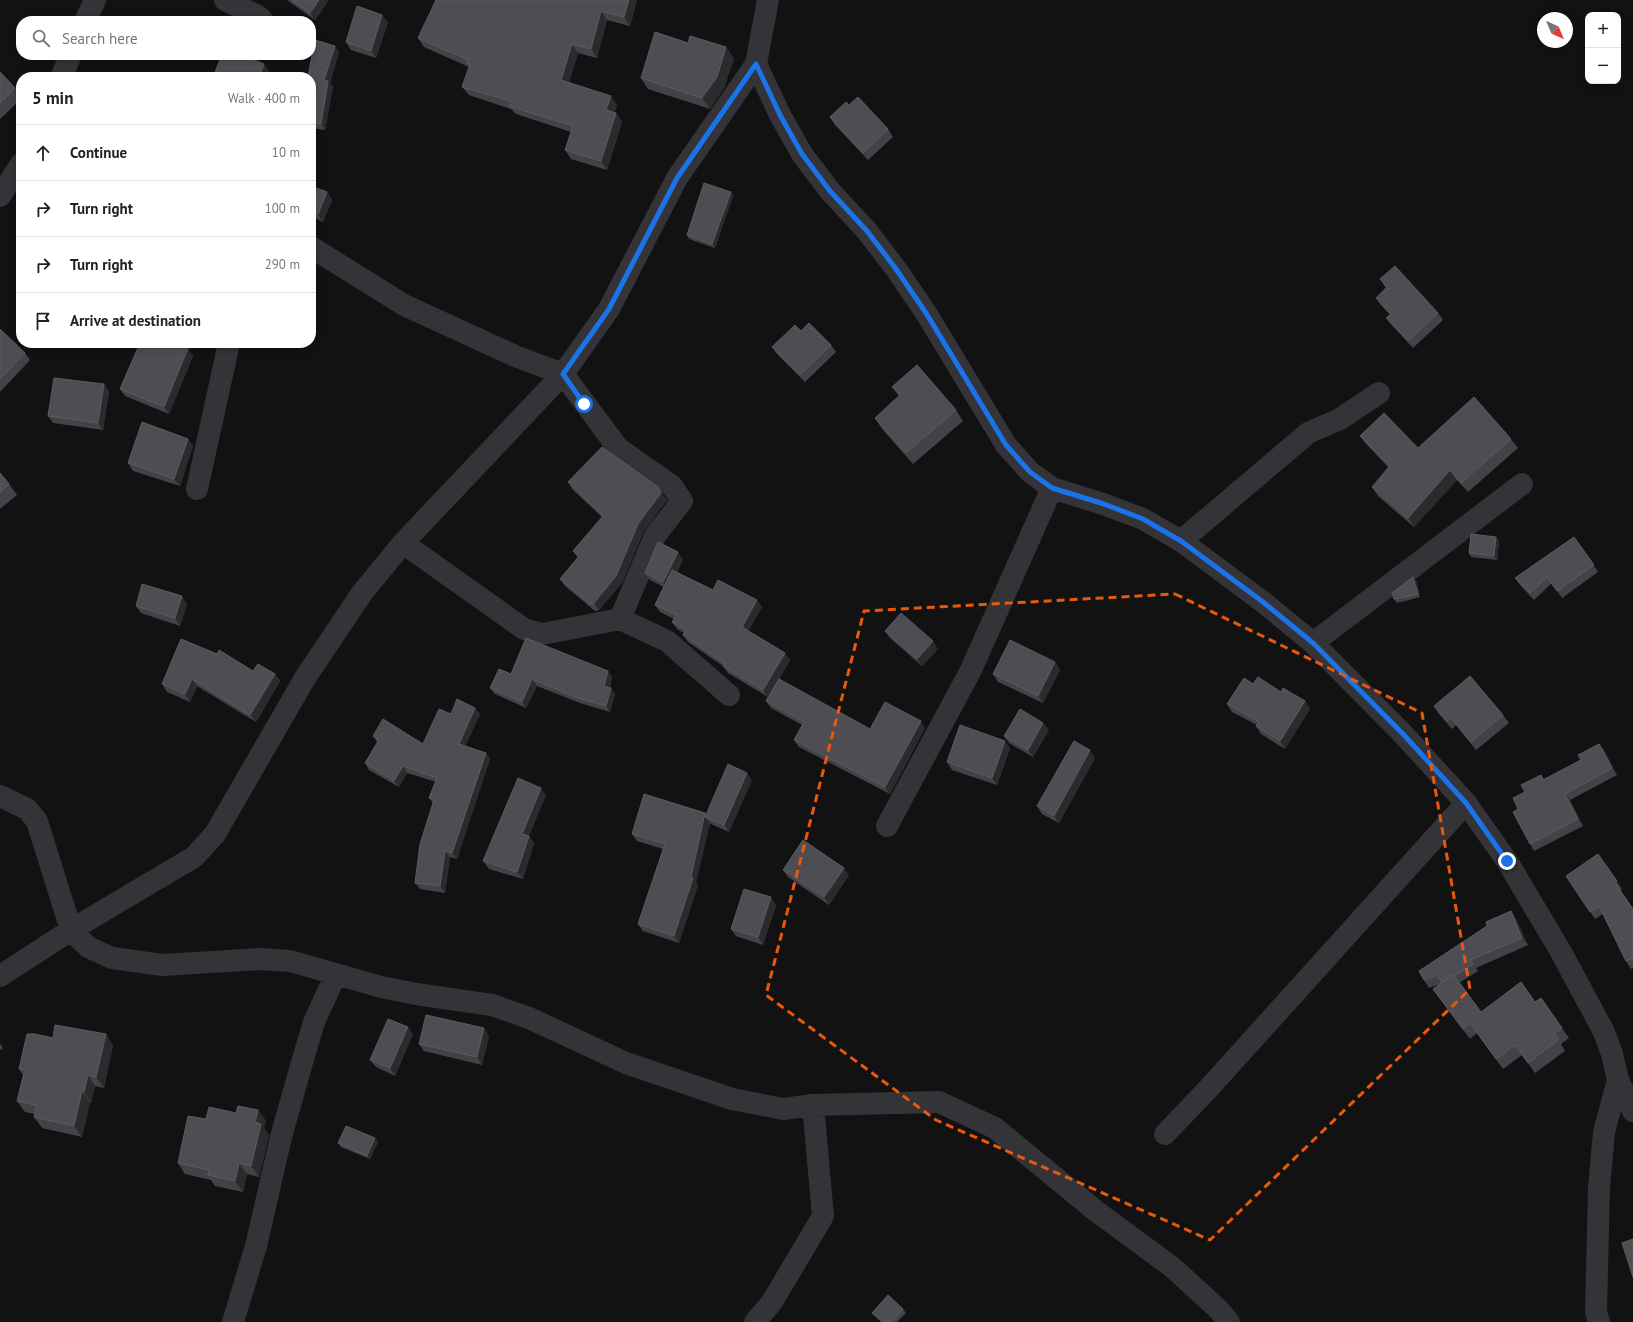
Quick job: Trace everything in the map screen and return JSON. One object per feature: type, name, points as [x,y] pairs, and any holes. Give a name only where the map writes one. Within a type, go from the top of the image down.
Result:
[{"type":"street","points":[[87,16],[94,0]]},
{"type":"street","points":[[225,0],[258,16]]},
{"type":"street","points":[[0,976],[71,930],[194,857],[216,834],[305,678],[362,593],[403,543],[563,374],[609,309],[677,178],[756,64],[768,0]]},
{"type":"street","points":[[63,72],[69,60]]},
{"type":"street","points":[[756,64],[780,115],[802,154],[830,191],[867,231],[896,269],[926,313],[1006,445],[1030,472],[1052,488],[1104,504],[1143,519],[1181,541],[1263,602],[1313,643],[1403,734],[1466,803],[1507,861],[1561,952],[1604,1032],[1612,1054],[1618,1080],[1633,1111]]},
{"type":"street","points":[[0,196],[16,172]]},
{"type":"street","points":[[316,250],[404,305],[515,356],[563,374],[618,448],[672,486],[682,501],[655,536],[620,619]]},
{"type":"street","points":[[197,489],[228,348]]},
{"type":"street","points":[[1181,541],[1308,433],[1340,419],[1379,393]]},
{"type":"street","points":[[1313,643],[1522,484]]},
{"type":"street","points":[[887,826],[971,670],[1052,488]]},
{"type":"street","points":[[403,543],[524,629],[542,634],[620,619],[667,641],[729,695]]},
{"type":"street","points":[[0,796],[27,809],[37,821],[71,930],[88,947],[112,958],[163,965],[260,959],[290,961],[416,994],[492,1005],[529,1018],[626,1063],[732,1099],[783,1109],[813,1105],[939,1102],[995,1128],[1096,1211],[1172,1267],[1218,1309],[1229,1322]]},
{"type":"street","points":[[1165,1134],[1209,1088],[1466,803]]},
{"type":"street","points":[[233,1322],[256,1246],[281,1137],[305,1051],[314,1022],[336,974]]},
{"type":"street","points":[[1600,1322],[1596,1312],[1599,1188],[1604,1132],[1618,1080]]},
{"type":"street","points":[[755,1322],[772,1302],[824,1216],[813,1105]]},
{"type":"highlighted area","points":[[1175,594],[1422,713],[1470,989],[1210,1240],[936,1120],[766,995],[864,611]]},
{"type":"building","points":[[292,0],[319,0],[310,13]]},
{"type":"building","points":[[436,0],[629,0],[624,17],[601,11],[591,49],[572,44],[561,80],[611,96],[606,110],[616,113],[601,161],[565,150],[573,126],[509,106],[511,101],[462,87],[470,64],[467,63],[468,60],[418,38]]},
{"type":"building","points":[[357,6],[382,15],[371,51],[346,42]]},
{"type":"building","points":[[655,32],[688,43],[690,36],[726,47],[717,77],[702,98],[641,78]]},
{"type":"building","points":[[316,40],[335,46],[324,80],[328,81],[321,124],[316,123],[316,72],[309,72],[311,60],[316,60]]},
{"type":"building","points":[[220,60],[254,60],[264,64],[261,72],[215,72]]},
{"type":"building","points":[[0,72],[15,88],[0,103]]},
{"type":"building","points":[[858,97],[888,129],[863,153],[830,117],[846,102],[849,105]]},
{"type":"building","points":[[704,183],[731,192],[712,244],[687,235]]},
{"type":"building","points":[[316,188],[327,192],[318,214],[316,213]]},
{"type":"building","points":[[1395,266],[1438,313],[1408,341],[1386,318],[1391,314],[1376,298],[1387,287],[1380,279]]},
{"type":"building","points":[[809,323],[831,345],[800,375],[772,347],[795,325],[801,331]]},
{"type":"building","points":[[0,329],[16,344],[16,348],[20,348],[25,353],[0,379]]},
{"type":"building","points":[[138,348],[188,348],[164,407],[120,389]]},
{"type":"building","points":[[917,365],[956,410],[906,453],[875,418],[900,395],[892,387]]},
{"type":"building","points":[[54,378],[104,384],[98,423],[48,416]]},
{"type":"building","points":[[1474,397],[1511,439],[1461,483],[1450,470],[1408,518],[1372,487],[1390,466],[1360,436],[1384,413],[1418,448]]},
{"type":"building","points":[[142,422],[188,439],[174,479],[128,463]]},
{"type":"building","points":[[602,447],[658,487],[661,493],[638,524],[616,576],[594,603],[590,604],[560,579],[579,556],[573,551],[603,516],[568,482]]},
{"type":"building","points":[[0,473],[9,484],[0,492]]},
{"type":"building","points":[[1471,534],[1496,537],[1494,556],[1469,553]]},
{"type":"building","points":[[1574,537],[1594,565],[1557,591],[1547,577],[1530,593],[1515,578]]},
{"type":"building","points":[[658,542],[678,552],[663,582],[645,573]]},
{"type":"building","points":[[672,570],[713,590],[718,580],[757,600],[742,627],[785,653],[763,690],[723,666],[725,664],[683,635],[686,630],[672,622],[677,615],[655,605]]},
{"type":"building","points":[[1413,577],[1418,594],[1394,599],[1392,593]]},
{"type":"building","points":[[142,584],[182,596],[175,618],[136,606]]},
{"type":"building","points":[[901,613],[933,641],[917,659],[885,631]]},
{"type":"building","points":[[526,638],[608,671],[604,686],[611,688],[606,706],[575,697],[532,679],[522,702],[490,688],[499,669],[511,674]]},
{"type":"building","points":[[181,639],[217,654],[219,650],[253,671],[258,664],[275,674],[250,715],[192,679],[185,694],[162,684]]},
{"type":"building","points":[[1010,640],[1055,662],[1038,696],[993,674]]},
{"type":"building","points":[[1470,676],[1503,715],[1471,742],[1451,718],[1447,721],[1434,706]]},
{"type":"building","points":[[1258,677],[1281,692],[1283,688],[1305,701],[1280,741],[1256,726],[1259,722],[1227,704],[1244,678],[1253,684]]},
{"type":"building","points":[[779,679],[870,729],[885,702],[921,721],[885,787],[794,740],[804,722],[766,701]]},
{"type":"building","points":[[457,699],[475,708],[459,744],[486,753],[452,853],[445,851],[440,886],[415,883],[420,844],[434,800],[429,798],[437,778],[403,766],[394,781],[365,763],[379,740],[373,736],[383,719],[423,744],[439,709],[451,714]]},
{"type":"building","points":[[1020,709],[1043,723],[1028,750],[1004,736]]},
{"type":"building","points":[[960,725],[1005,741],[992,778],[947,762]]},
{"type":"building","points":[[1074,741],[1090,750],[1054,816],[1037,806]]},
{"type":"building","points":[[1599,744],[1612,768],[1565,794],[1578,819],[1530,844],[1513,812],[1518,809],[1513,798],[1525,792],[1521,785],[1541,775],[1543,780],[1581,760],[1578,755]]},
{"type":"building","points":[[728,764],[747,773],[724,825],[705,817]]},
{"type":"building","points":[[518,778],[541,788],[522,834],[529,836],[517,872],[483,861]]},
{"type":"building","points":[[644,794],[705,813],[691,877],[693,878],[674,936],[638,924],[665,844],[632,834]]},
{"type":"building","points":[[803,840],[844,868],[824,897],[783,870]]},
{"type":"building","points":[[1598,854],[1617,881],[1615,883],[1633,909],[1633,958],[1626,961],[1599,906],[1590,912],[1566,876]]},
{"type":"building","points":[[744,889],[771,897],[758,937],[731,929]]},
{"type":"building","points":[[1511,911],[1522,938],[1470,960],[1473,964],[1454,976],[1453,974],[1442,982],[1437,975],[1424,980],[1419,971],[1487,926],[1486,922]]},
{"type":"building","points":[[1453,974],[1481,1012],[1521,982],[1535,1002],[1541,998],[1562,1028],[1554,1034],[1558,1040],[1528,1063],[1515,1045],[1496,1059],[1470,1023],[1463,1029],[1433,989]]},
{"type":"building","points":[[426,1015],[484,1028],[477,1057],[419,1044]]},
{"type":"building","points":[[388,1019],[408,1027],[390,1068],[370,1060]]},
{"type":"building","points":[[55,1025],[106,1034],[96,1077],[88,1075],[84,1092],[82,1091],[74,1126],[34,1117],[37,1105],[17,1101],[25,1070],[19,1069],[27,1034],[35,1034],[53,1038]]},
{"type":"building","points":[[238,1106],[258,1110],[255,1122],[261,1124],[251,1166],[239,1163],[235,1181],[208,1175],[209,1170],[178,1163],[188,1116],[206,1119],[209,1107],[236,1113]]},
{"type":"building","points":[[346,1126],[375,1138],[367,1156],[338,1143]]},
{"type":"building","points":[[1633,1239],[1633,1277],[1622,1243]]},
{"type":"building","points":[[888,1295],[903,1309],[891,1322],[883,1322],[872,1313]]},
{"type":"route","points":[[584,404],[563,374],[609,309],[677,178],[756,64],[780,115],[802,154],[830,191],[867,231],[896,269],[926,313],[1006,445],[1030,472],[1052,488],[1104,504],[1143,519],[1181,541],[1263,602],[1313,643],[1403,734],[1466,803],[1507,861]]}]
